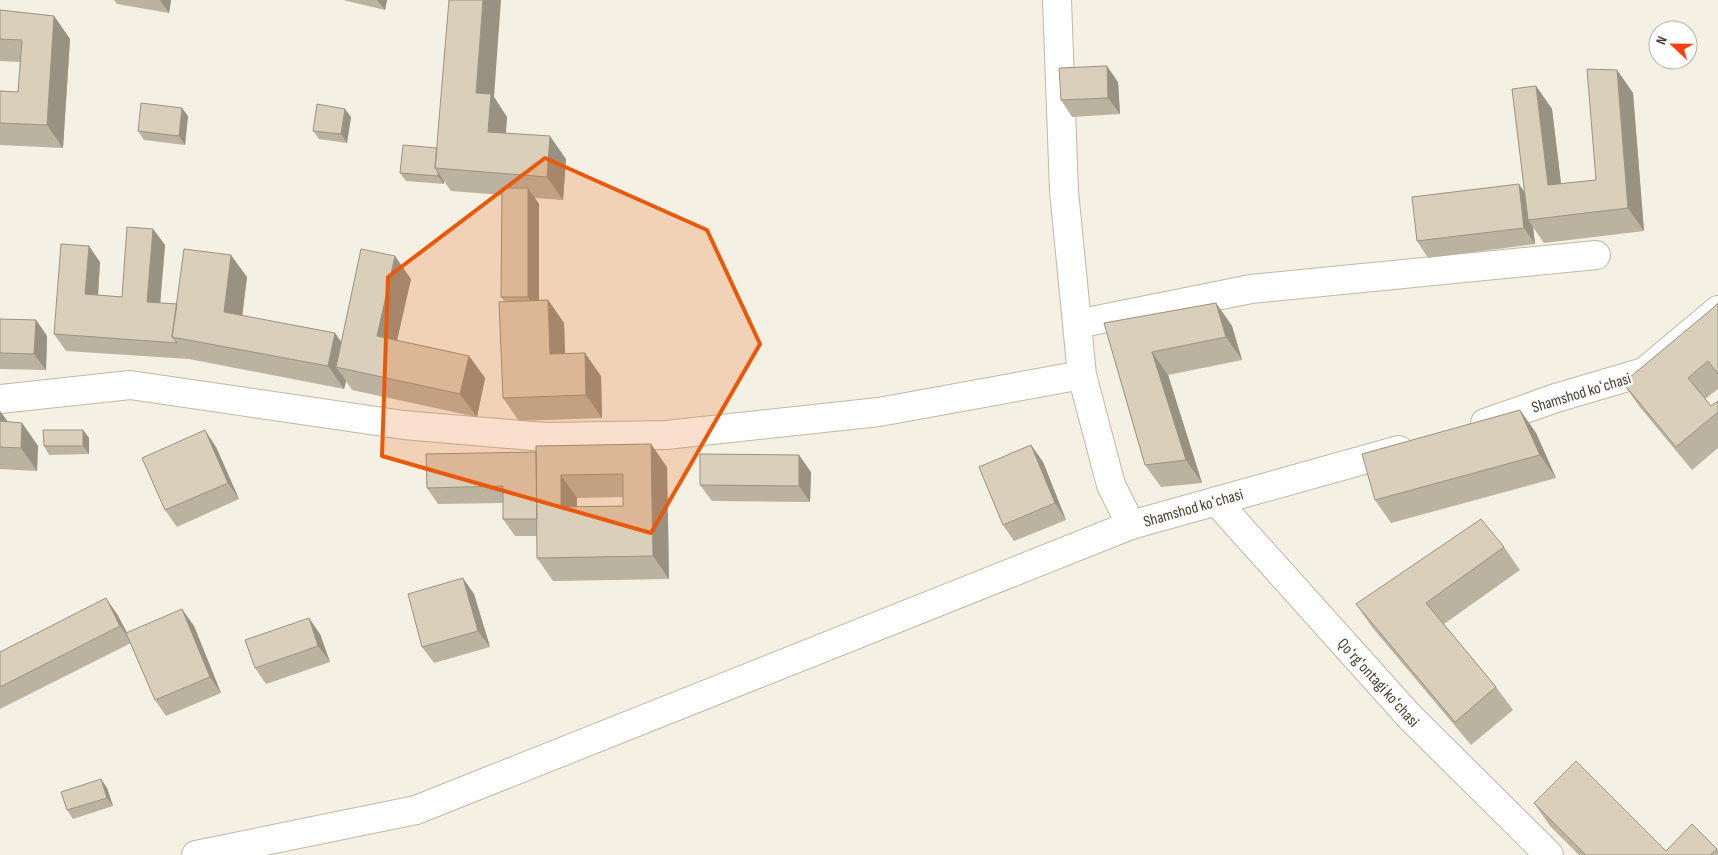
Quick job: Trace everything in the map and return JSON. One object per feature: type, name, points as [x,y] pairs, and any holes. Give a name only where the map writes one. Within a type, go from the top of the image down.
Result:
[{"type":"street","name":"Shamshod koʻchasi","points":[[1057,0],[1064,191],[1082,375],[1110,485],[1131,525],[1420,444]]},
{"type":"street","points":[[1077,324],[1251,289],[1596,255]]},
{"type":"street","name":"Shamshod koʻchasi","points":[[1466,430],[1556,398],[1644,372],[1718,310]]},
{"type":"street","points":[[0,399],[130,385],[414,426],[544,437],[666,435],[879,412],[1082,375]]},
{"type":"street","name":"Qoʻrgʻontagi koʻchasi","points":[[1216,501],[1409,716],[1549,855]]},
{"type":"street","points":[[196,855],[416,810],[1131,525]]},
{"type":"highlighted area","points":[[545,158],[707,230],[760,344],[651,533],[382,456],[388,277]]},
{"type":"building","points":[[449,0],[483,0],[476,93],[491,94],[488,132],[550,136],[547,177],[435,168]]},
{"type":"building","points":[[0,10],[54,16],[47,125],[0,123],[0,91],[18,92],[22,40],[0,39]]},
{"type":"building","points":[[1107,66],[1108,98],[1061,100],[1059,68]]},
{"type":"building","points":[[1587,69],[1617,70],[1628,208],[1528,220],[1512,89],[1536,86],[1548,185],[1596,180]]},
{"type":"building","points":[[141,103],[182,108],[179,136],[138,131]]},
{"type":"building","points":[[317,104],[345,109],[341,134],[313,131]]},
{"type":"building","points":[[403,145],[437,148],[435,168],[438,176],[400,173]]},
{"type":"building","points":[[1519,184],[1524,228],[1417,241],[1412,197]]},
{"type":"building","points":[[502,188],[528,188],[528,297],[501,297]]},
{"type":"building","points":[[127,227],[153,229],[147,302],[177,304],[172,337],[177,343],[54,334],[61,244],[89,246],[85,294],[122,297]]},
{"type":"building","points":[[184,249],[231,255],[224,312],[335,333],[328,366],[172,337]]},
{"type":"building","points":[[361,249],[395,256],[377,336],[469,356],[460,394],[336,367]]},
{"type":"building","points":[[548,300],[550,354],[585,353],[586,395],[503,398],[499,302]]},
{"type":"building","points":[[1216,303],[1226,337],[1152,352],[1186,460],[1145,465],[1104,323]]},
{"type":"building","points":[[1718,303],[1718,374],[1708,361],[1688,378],[1711,406],[1718,401],[1718,412],[1676,447],[1623,383]]},
{"type":"building","points":[[0,319],[36,320],[34,354],[0,353]]},
{"type":"building","points":[[1520,410],[1540,455],[1375,500],[1362,454]]},
{"type":"building","points":[[0,421],[22,423],[21,448],[0,447]]},
{"type":"building","points":[[43,430],[83,430],[83,446],[44,446]]},
{"type":"building","points":[[205,430],[228,483],[165,510],[142,458]]},
{"type":"building","points":[[651,444],[653,556],[537,558],[536,446]],"holes":[[[623,474],[623,506],[561,507],[561,475]]]},
{"type":"building","points":[[1031,445],[1055,503],[1003,525],[979,467]]},
{"type":"building","points":[[536,452],[537,519],[503,519],[503,486],[427,488],[426,454]]},
{"type":"building","points":[[700,454],[799,455],[799,486],[700,485]]},
{"type":"building","points":[[1481,519],[1504,547],[1426,603],[1496,687],[1455,722],[1356,604]]},
{"type":"building","points":[[463,578],[478,631],[422,647],[408,594]]},
{"type":"building","points":[[106,598],[120,626],[0,687],[0,652]]},
{"type":"building","points":[[182,609],[210,677],[155,700],[126,633]]},
{"type":"building","points":[[309,618],[318,646],[255,668],[245,640]]},
{"type":"building","points":[[1576,761],[1666,851],[1692,824],[1717,849],[1710,855],[1586,855],[1534,803]]},
{"type":"building","points":[[101,779],[107,798],[67,810],[61,792]]}]
